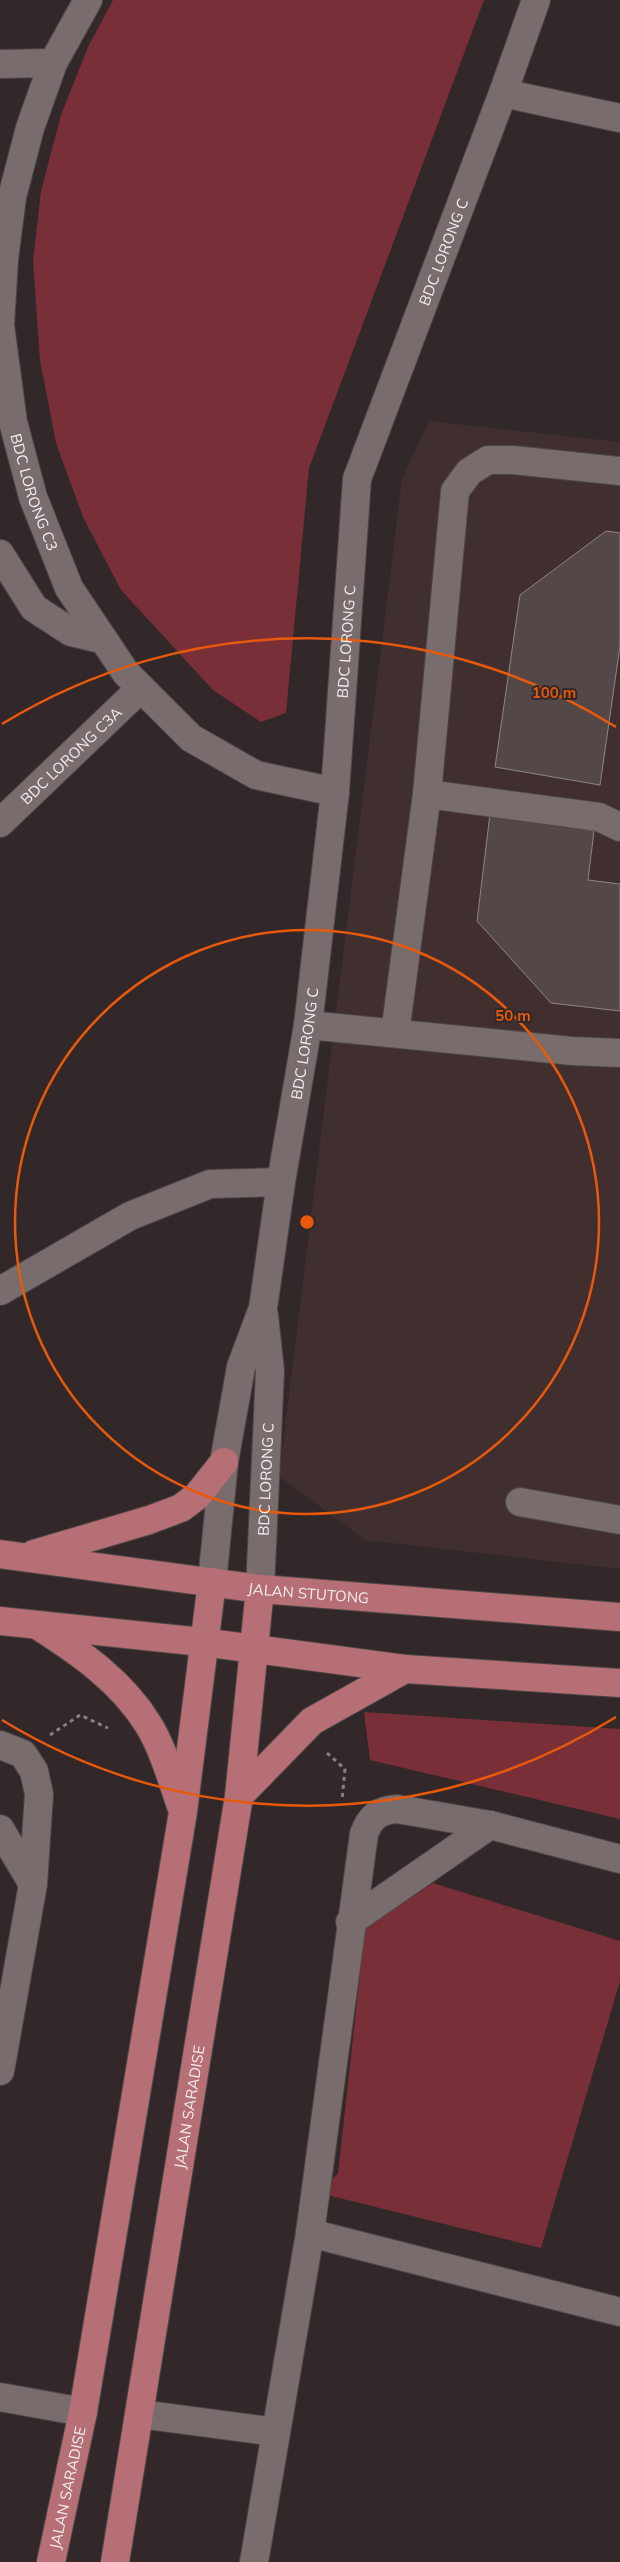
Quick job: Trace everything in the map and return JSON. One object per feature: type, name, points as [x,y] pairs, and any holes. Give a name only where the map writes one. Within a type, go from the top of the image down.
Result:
[{"type":"main road","points":[[13,1555],[149,1520],[181,1508],[197,1496],[224,1462]]},
{"type":"main road","name":"JALAN STUTONG","points":[[13,1555],[260,1589],[620,1617]]},
{"type":"main road","name":"BDC LORONG C","points":[[202,1642],[212,1582]]},
{"type":"main road","name":"BDC LORONG C","points":[[254,1649],[260,1589]]},
{"type":"main road","points":[[0,1621],[34,1623],[202,1642],[405,1669],[620,1683]]},
{"type":"main road","points":[[34,1623],[81,1653],[112,1680],[148,1723],[164,1759],[183,1812]]},
{"type":"main road","name":"JALAN SARADISE","points":[[51,2562],[83,2412],[183,1812],[202,1642]]},
{"type":"main road","name":"JALAN SARADISE","points":[[115,2562],[239,1796],[254,1649]]},
{"type":"main road","points":[[239,1796],[312,1721],[405,1669]]},
{"type":"street","name":"BDC LORONG C3","points":[[88,0],[53,63],[30,128],[14,188],[2,250],[0,325],[13,422],[33,497],[69,588],[126,673],[191,738],[256,775],[335,792]]},
{"type":"street","name":"BDC LORONG C","points":[[212,1582],[224,1462],[241,1367],[263,1308],[281,1182],[308,1025],[335,792],[357,479],[503,93],[536,0]]},
{"type":"street","points":[[0,64],[53,63]]},
{"type":"street","points":[[503,93],[620,118]]},
{"type":"street","points":[[395,1033],[427,794],[455,491],[469,472],[488,460],[513,460],[620,471]]},
{"type":"street","points":[[0,554],[34,608],[71,632],[104,640]]},
{"type":"street","name":"BDC LORONG C3A","points":[[0,823],[141,688]]},
{"type":"street","points":[[427,794],[600,817],[620,827]]},
{"type":"street","points":[[308,1025],[572,1051],[620,1053]]},
{"type":"street","points":[[0,1291],[130,1216],[210,1184],[281,1182]]},
{"type":"street","name":"BDC LORONG C","points":[[260,1589],[270,1371],[263,1308]]},
{"type":"street","points":[[520,1502],[620,1520]]},
{"type":"street","points":[[0,2071],[33,1884],[39,1794],[34,1771],[11,1749]]},
{"type":"street","points":[[254,2562],[310,2233],[350,1922],[367,1823],[375,1814],[385,1810],[397,1809],[490,1825],[620,1859]]},
{"type":"street","points":[[350,1922],[490,1825]]},
{"type":"street","points":[[0,1829],[33,1884]]},
{"type":"street","points":[[310,2233],[620,2312]]},
{"type":"street","name":"JALAN SARADISE","points":[[0,2397],[83,2412]]},
{"type":"street","points":[[140,2414],[276,2432]]},
{"type":"path","points":[[11,1749],[80,1715],[123,1736],[148,1723]]},
{"type":"path","points":[[302,1731],[346,1769],[341,1809],[375,1814]]},
{"type":"shaded area","points":[[113,0],[484,0],[309,468],[286,713],[261,722],[213,690],[121,590],[83,517],[56,443],[40,360],[33,261],[41,191],[61,115],[88,47]]},
{"type":"shaded area","points":[[429,421],[620,442],[620,1569],[365,1540],[279,1476],[402,479]]},
{"type":"shaded area","points":[[364,1712],[620,1729],[620,1819],[370,1760]]},
{"type":"shaded area","points":[[433,1883],[620,1941],[620,1981],[541,2248],[315,2192],[338,2174],[365,1928]]},
{"type":"building","points":[[606,531],[620,533],[620,646],[600,785],[495,767],[520,595]]},
{"type":"building","points":[[490,814],[594,831],[588,880],[620,884],[620,1011],[551,1003],[477,921]]}]
